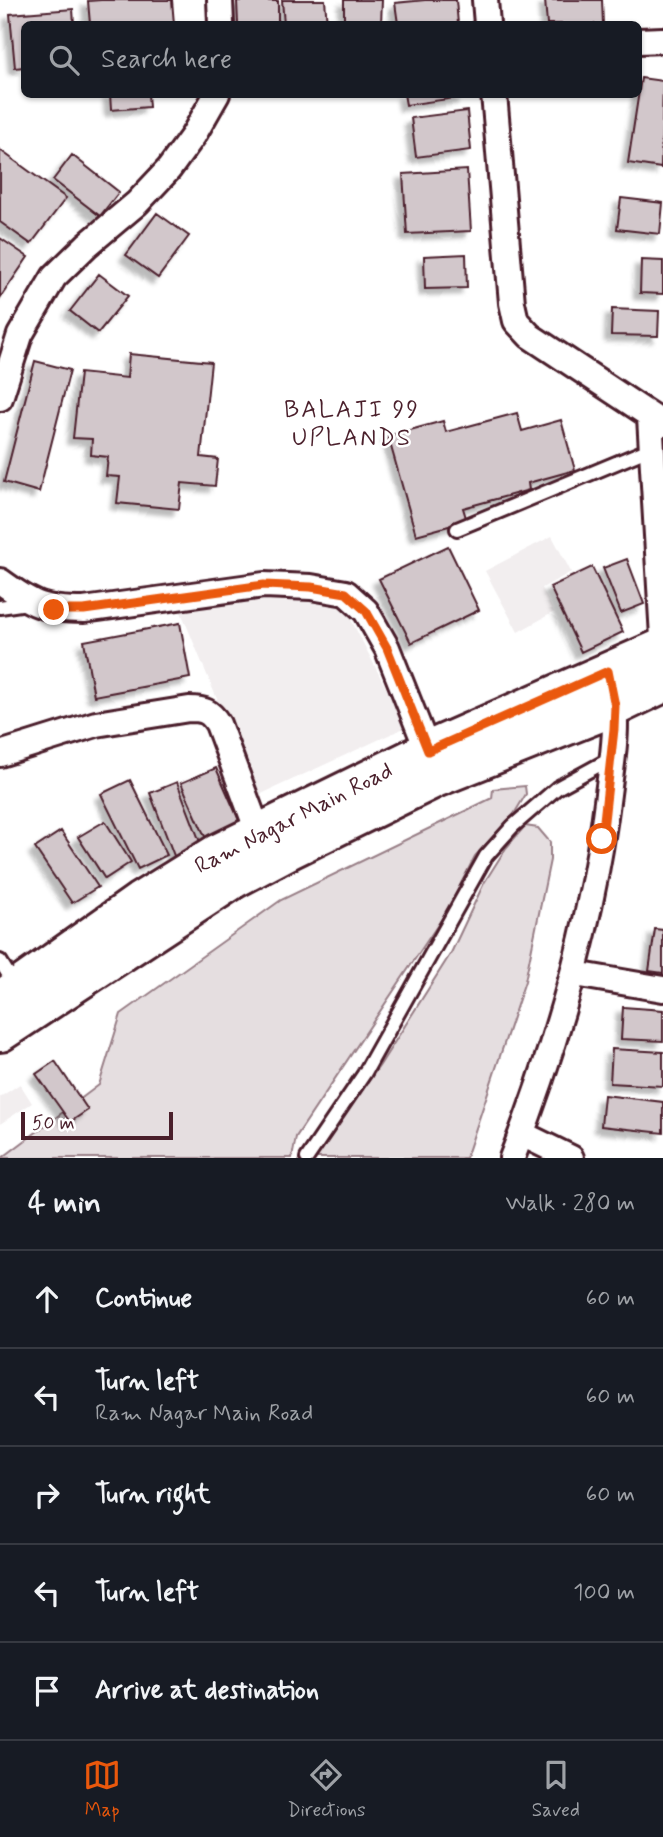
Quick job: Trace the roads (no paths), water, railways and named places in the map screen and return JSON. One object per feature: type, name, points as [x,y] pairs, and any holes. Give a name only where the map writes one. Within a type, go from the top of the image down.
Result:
[{"type":"main road","points":[[0,1032],[244,873],[612,689],[663,649]]},
{"type":"main road","points":[[612,689],[663,683]]},
{"type":"main road","name":"Ram Nagar Main Road","points":[[6,984],[219,853],[428,751],[612,689]]},
{"type":"street","points":[[220,0],[221,21]]},
{"type":"street","points":[[485,0],[487,21]]},
{"type":"street","points":[[642,41],[663,40]]},
{"type":"street","points":[[0,398],[20,335],[54,277],[137,203],[169,169],[193,136],[215,98]]},
{"type":"street","points":[[494,98],[512,303],[516,321],[530,336],[657,420],[652,447],[663,637]]},
{"type":"street","points":[[0,581],[31,603],[54,610],[84,610],[264,585],[311,587],[346,593],[366,611],[387,648],[428,751]]},
{"type":"street","points":[[512,1158],[575,974],[602,839],[612,757],[612,689]]},
{"type":"street","points":[[0,754],[96,724],[202,709],[212,713],[218,724],[258,834]]},
{"type":"street","points":[[575,974],[663,989]]},
{"type":"street","points":[[522,1134],[571,1158]]},
{"type":"lane","points":[[457,529],[652,447]]},
{"type":"lane","points":[[0,607],[31,603]]},
{"type":"lane","points":[[307,1158],[365,1074],[486,856],[513,826],[557,789],[612,757]]},
{"type":"district","name":"BALAJI 99 UPLANDS","points":[[352,424]]}]
